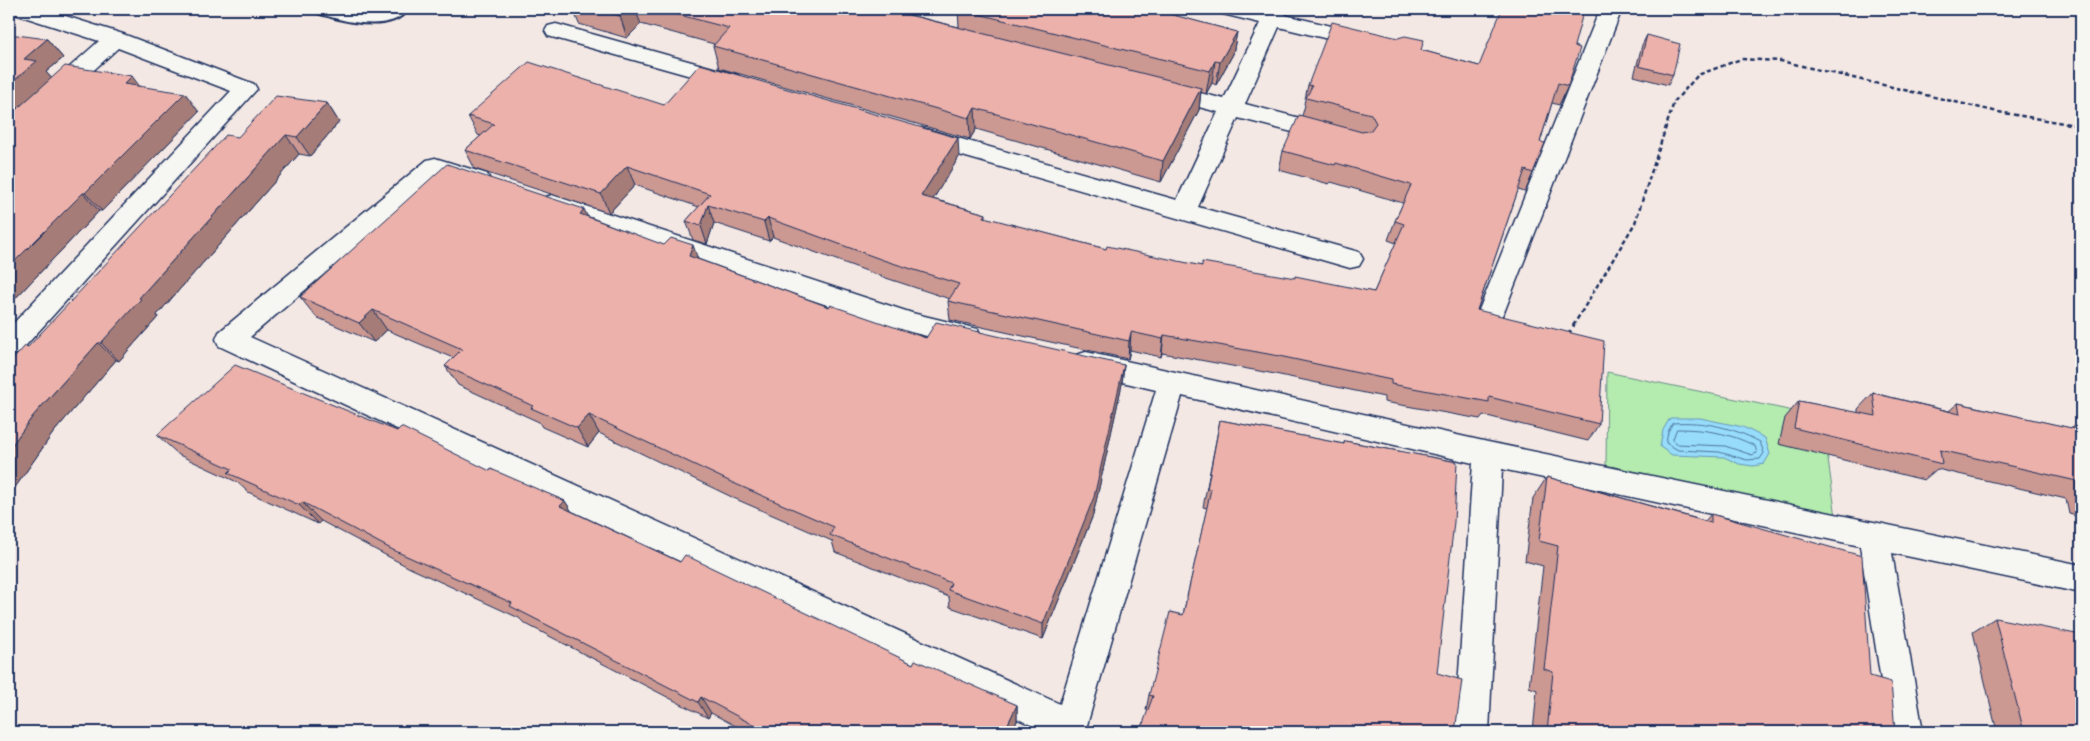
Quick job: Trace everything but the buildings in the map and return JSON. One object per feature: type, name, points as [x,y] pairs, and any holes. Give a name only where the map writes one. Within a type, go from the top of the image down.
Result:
[{"type":"street","points":[[9,345],[246,89],[115,39],[22,9]]},
{"type":"street","points":[[1230,9],[1275,14],[1384,46]]},
{"type":"street","points":[[1492,310],[1611,9]]},
{"type":"street","points":[[1184,211],[1275,14]]},
{"type":"street","points":[[556,30],[746,85]]},
{"type":"street","points":[[9,134],[115,39]]},
{"type":"street","points":[[1146,86],[1348,138]]},
{"type":"street","points":[[898,129],[1350,259]]},
{"type":"street","points":[[504,188],[435,166],[229,339],[1069,729],[1172,383]]},
{"type":"street","points":[[530,197],[911,323],[988,341]]},
{"type":"street","points":[[1066,359],[1488,454],[2081,579]]},
{"type":"street","points":[[1472,732],[1488,454]]},
{"type":"street","points":[[1874,536],[1906,732]]},
{"type":"lane","points":[[323,9],[369,20],[388,16],[399,9]]},
{"type":"path","points":[[1567,337],[1635,223],[1674,102],[1698,75],[1741,59],[1781,61],[1998,112],[2081,126]]},
{"type":"green space","points":[[1607,372],[1822,417],[1836,517],[1606,465]]},
{"type":"water","points":[[1670,418],[1700,418],[1743,427],[1765,438],[1770,454],[1764,464],[1753,466],[1739,464],[1724,457],[1672,455],[1660,447],[1663,430]]}]
